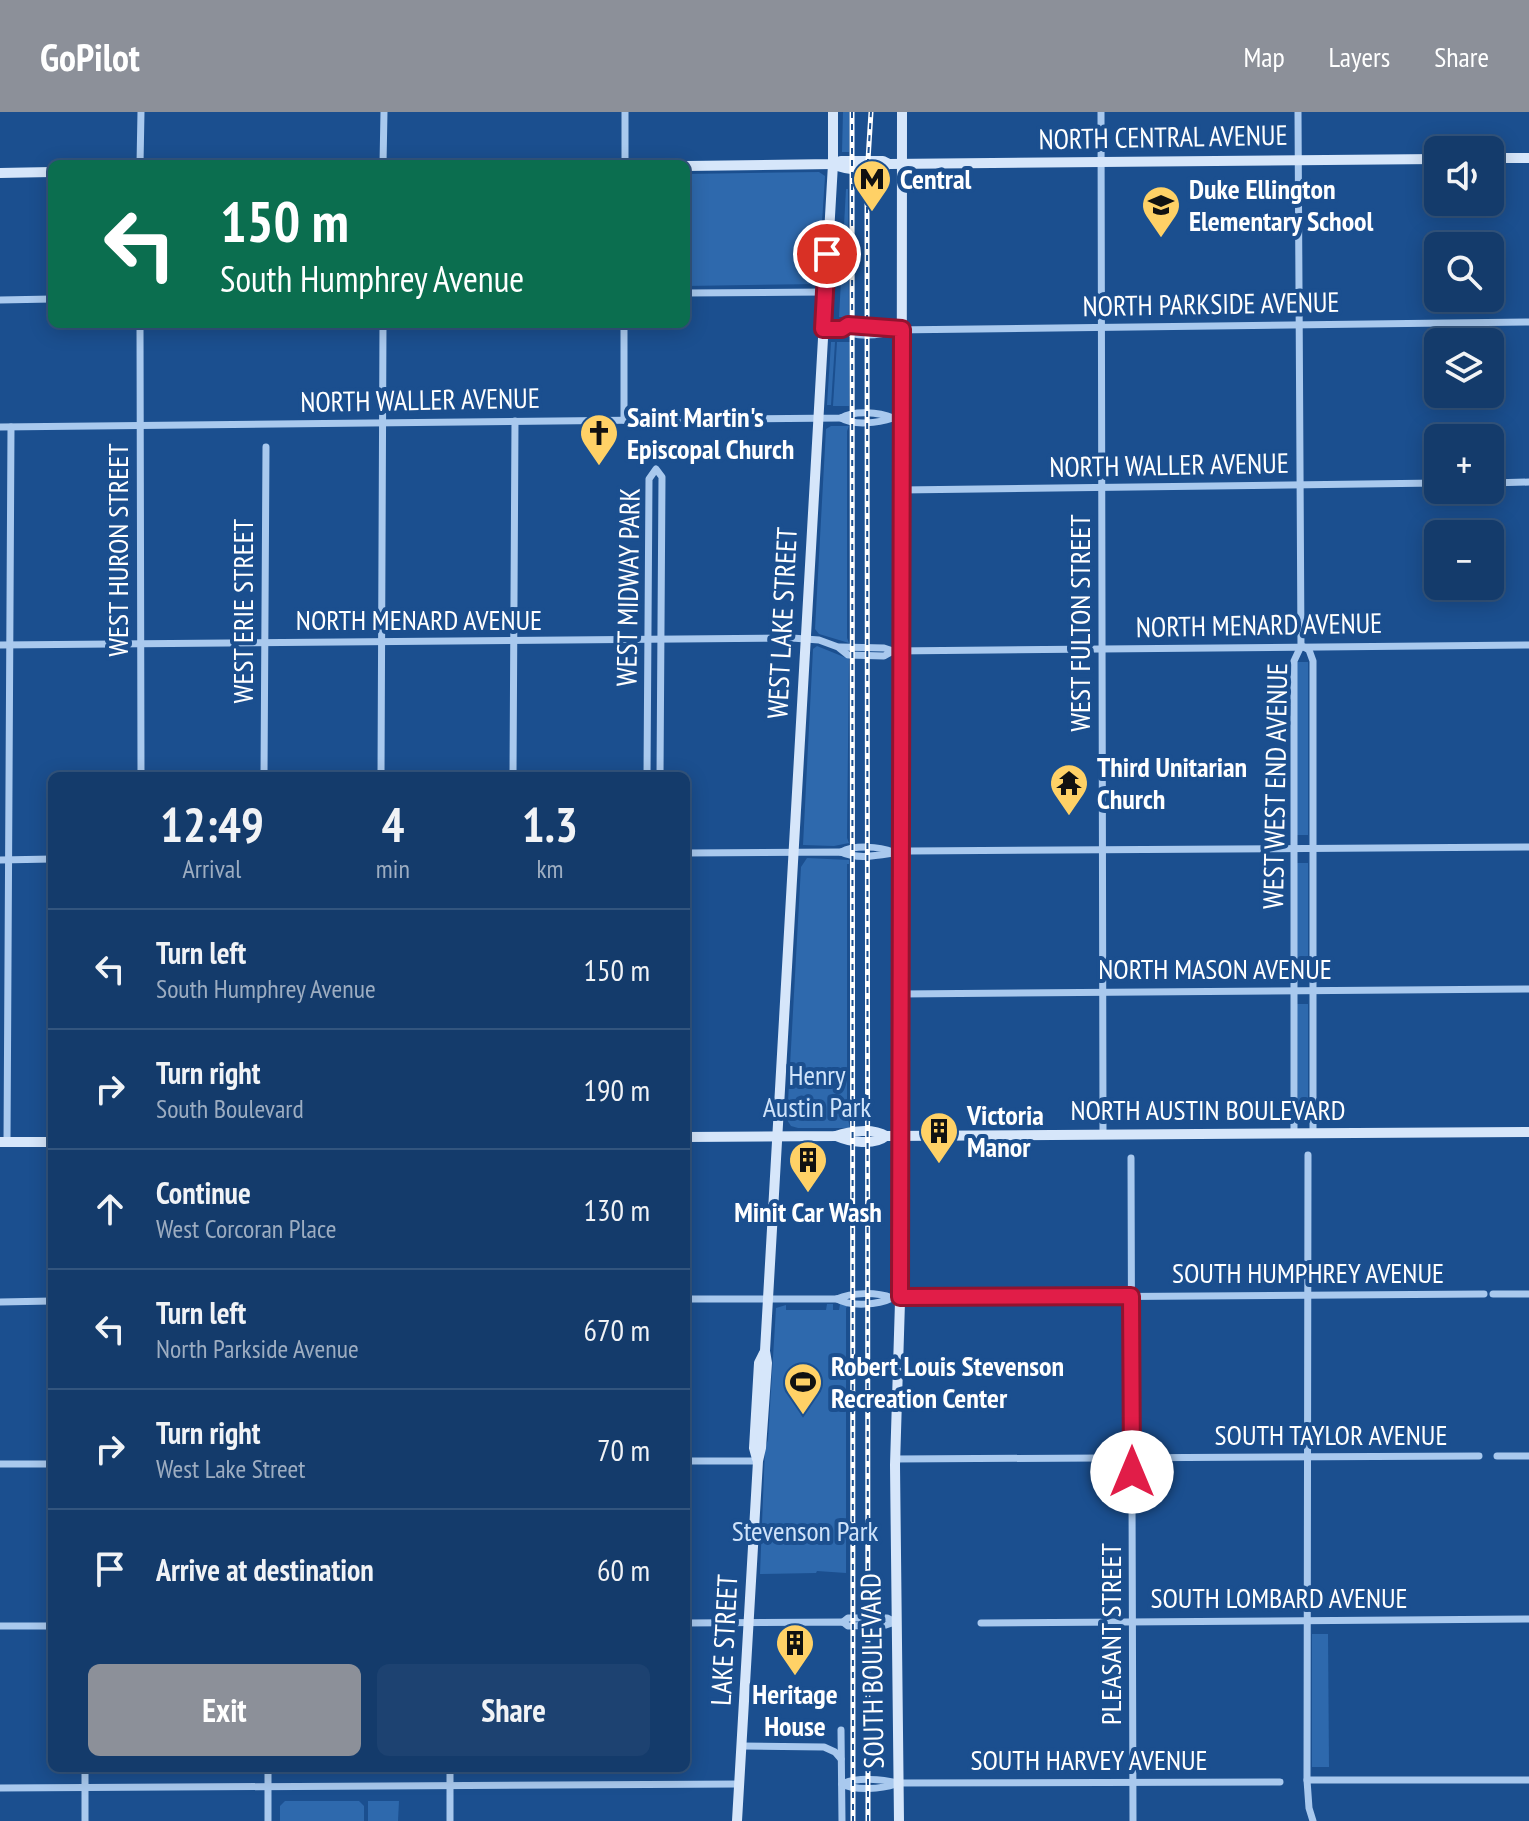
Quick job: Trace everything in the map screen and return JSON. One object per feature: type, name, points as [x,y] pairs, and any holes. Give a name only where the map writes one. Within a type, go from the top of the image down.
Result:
[{"type":"street","points":[[140,160],[141,112]]},
{"type":"street","points":[[383,160],[384,112]]},
{"type":"street","points":[[625,112],[625,160]]},
{"type":"street","name":"WEST LAKE STREET","points":[[777,1137],[833,164],[833,112]]},
{"type":"street","name":"SOUTH BOULEVARD","points":[[899,1821],[895,1459],[896,1298],[902,1136],[897,651],[901,490],[897,329],[902,112]]},
{"type":"street","name":"WEST FULTON STREET","points":[[1101,112],[1103,1134]]},
{"type":"street","points":[[1298,112],[1301,646]]},
{"type":"street","points":[[1504,158],[1529,158]]},
{"type":"street","name":"NORTH CENTRAL AVENUE","points":[[690,166],[833,164],[841,161],[901,164],[1424,159]]},
{"type":"street","points":[[0,173],[48,172]]},
{"type":"street","points":[[690,293],[825,292]]},
{"type":"street","points":[[0,300],[48,299]]},
{"type":"street","name":"NORTH PARKSIDE AVENUE","points":[[823,329],[842,329],[848,334],[884,334],[897,329],[1529,322]]},
{"type":"street","name":"WEST HURON STREET","points":[[140,328],[141,772]]},
{"type":"street","points":[[381,772],[383,328]]},
{"type":"street","points":[[624,328],[624,420]]},
{"type":"street","name":"NORTH WALLER AVENUE","points":[[0,427],[818,418],[883,422],[897,418]]},
{"type":"street","points":[[513,772],[515,421]]},
{"type":"street","points":[[11,427],[4,860],[4,1142],[48,1142]]},
{"type":"street","name":"WEST ERIE STREET","points":[[264,772],[266,447]]},
{"type":"street","name":"WEST MIDWAY PARK","points":[[647,772],[649,479],[656,469],[662,477],[660,772]]},
{"type":"street","points":[[1504,483],[1529,482]]},
{"type":"street","name":"NORTH WALLER AVENUE","points":[[901,490],[1424,483]]},
{"type":"street","points":[[648,530],[661,531]]},
{"type":"street","name":"NORTH MENARD AVENUE","points":[[0,645],[805,639],[838,647],[848,655],[884,656],[897,651],[1529,645]]},
{"type":"street","name":"WEST WEST END AVENUE","points":[[1294,1133],[1294,661],[1301,646],[1309,650],[1313,661],[1313,1133]]},
{"type":"street","points":[[690,853],[841,852],[848,848],[885,848],[898,852],[1529,847]]},
{"type":"street","points":[[4,860],[48,859]]},
{"type":"street","name":"NORTH MASON AVENUE","points":[[901,994],[1529,989]]},
{"type":"street","name":"NORTH AUSTIN BOULEVARD","points":[[690,1137],[836,1136],[848,1141],[881,1141],[886,1136],[1529,1132]]},
{"type":"street","name":"LAKE STREET","points":[[737,1821],[758,1461],[754,1448],[758,1377],[759,1363],[765,1351],[777,1137]]},
{"type":"street","points":[[1308,1155],[1307,1780],[1313,1821]]},
{"type":"street","name":"PLEASANT STREET","points":[[1131,1158],[1133,1821]]},
{"type":"street","name":"SOUTH HUMPHREY AVENUE","points":[[690,1299],[837,1299],[845,1295],[883,1294],[896,1298],[1529,1294]]},
{"type":"street","points":[[0,1302],[48,1301]]},
{"type":"street","name":"SOUTH TAYLOR AVENUE","points":[[895,1459],[1479,1456]]},
{"type":"street","points":[[1497,1456],[1529,1456]]},
{"type":"street","points":[[690,1461],[758,1461]]},
{"type":"street","points":[[0,1464],[48,1464]]},
{"type":"street","name":"SOUTH LOMBARD AVENUE","points":[[981,1623],[1529,1619]]},
{"type":"street","points":[[690,1623],[843,1622],[848,1626],[895,1622]]},
{"type":"street","points":[[0,1626],[48,1626]]},
{"type":"street","points":[[841,1730],[842,1821]]},
{"type":"street","points":[[742,1746],[824,1747],[841,1759]]},
{"type":"street","points":[[85,1772],[85,1821]]},
{"type":"street","points":[[268,1772],[268,1821]]},
{"type":"street","points":[[450,1772],[450,1821]]},
{"type":"street","points":[[1307,1780],[1529,1780]]},
{"type":"street","name":"SOUTH HARVEY AVENUE","points":[[842,1784],[849,1781],[1280,1782]]},
{"type":"street","points":[[0,1788],[739,1784]]},
{"type":"green space","points":[[843,112],[849,112],[849,152],[842,152]]},
{"type":"green space","points":[[819,172],[825,176],[818,284],[690,286],[690,174]]},
{"type":"green space","points":[[846,189],[849,317],[839,317]]},
{"type":"green space","points":[[831,342],[835,342],[831,405],[827,405]]},
{"type":"green space","points":[[837,342],[850,342],[849,406],[833,406]]},
{"type":"green space","points":[[849,426],[849,643],[819,634],[815,629],[826,429]]},
{"type":"green space","points":[[817,646],[849,659],[849,843],[834,846],[803,845],[813,649]]},
{"type":"green space","points":[[1297,662],[1308,662],[1308,835],[1297,835]]},
{"type":"green space","name":"Henry Austin Park","points":[[807,858],[849,860],[847,1102],[844,1103],[844,1114],[847,1114],[850,1128],[798,1128],[791,1126],[787,1120],[801,867]]},
{"type":"green space","points":[[1297,863],[1308,863],[1308,979],[1297,979]]},
{"type":"green space","points":[[1297,1004],[1308,1004],[1308,1120],[1298,1120]]},
{"type":"green space","name":"Stevenson Park","points":[[827,1304],[833,1304],[833,1310],[839,1310],[840,1304],[848,1305],[846,1573],[760,1574],[765,1448],[776,1308],[786,1305],[786,1310],[826,1310]]},
{"type":"green space","points":[[1312,1634],[1328,1634],[1329,1767],[1312,1767]]},
{"type":"green space","points":[[285,1801],[359,1801],[364,1806],[364,1821],[280,1821],[280,1806]]},
{"type":"green space","points":[[368,1801],[399,1801],[398,1821],[368,1821]]},
{"type":"railway","points":[[852,112],[853,1821]]},
{"type":"railway","points":[[868,1821],[867,176],[871,112]]},
{"type":"place","name":"Central","points":[[872,213]]},
{"type":"place","name":"Duke Ellington Elementary School","points":[[1161,239]]},
{"type":"place","name":"Saint Martin's Episcopal Church","points":[[599,467]]},
{"type":"place","name":"Third Unitarian Church","points":[[1069,817]]},
{"type":"place","name":"Victoria Manor","points":[[939,1165]]},
{"type":"place","name":"Minit Car Wash","points":[[808,1194]]},
{"type":"place","name":"Robert Louis Stevenson Recreation Center","points":[[803,1416]]},
{"type":"place","name":"Heritage House","points":[[795,1677]]},
{"type":"route","points":[[827,254],[823,329],[842,329],[848,325],[902,329],[900,1297],[1131,1296],[1132,1472]]}]
